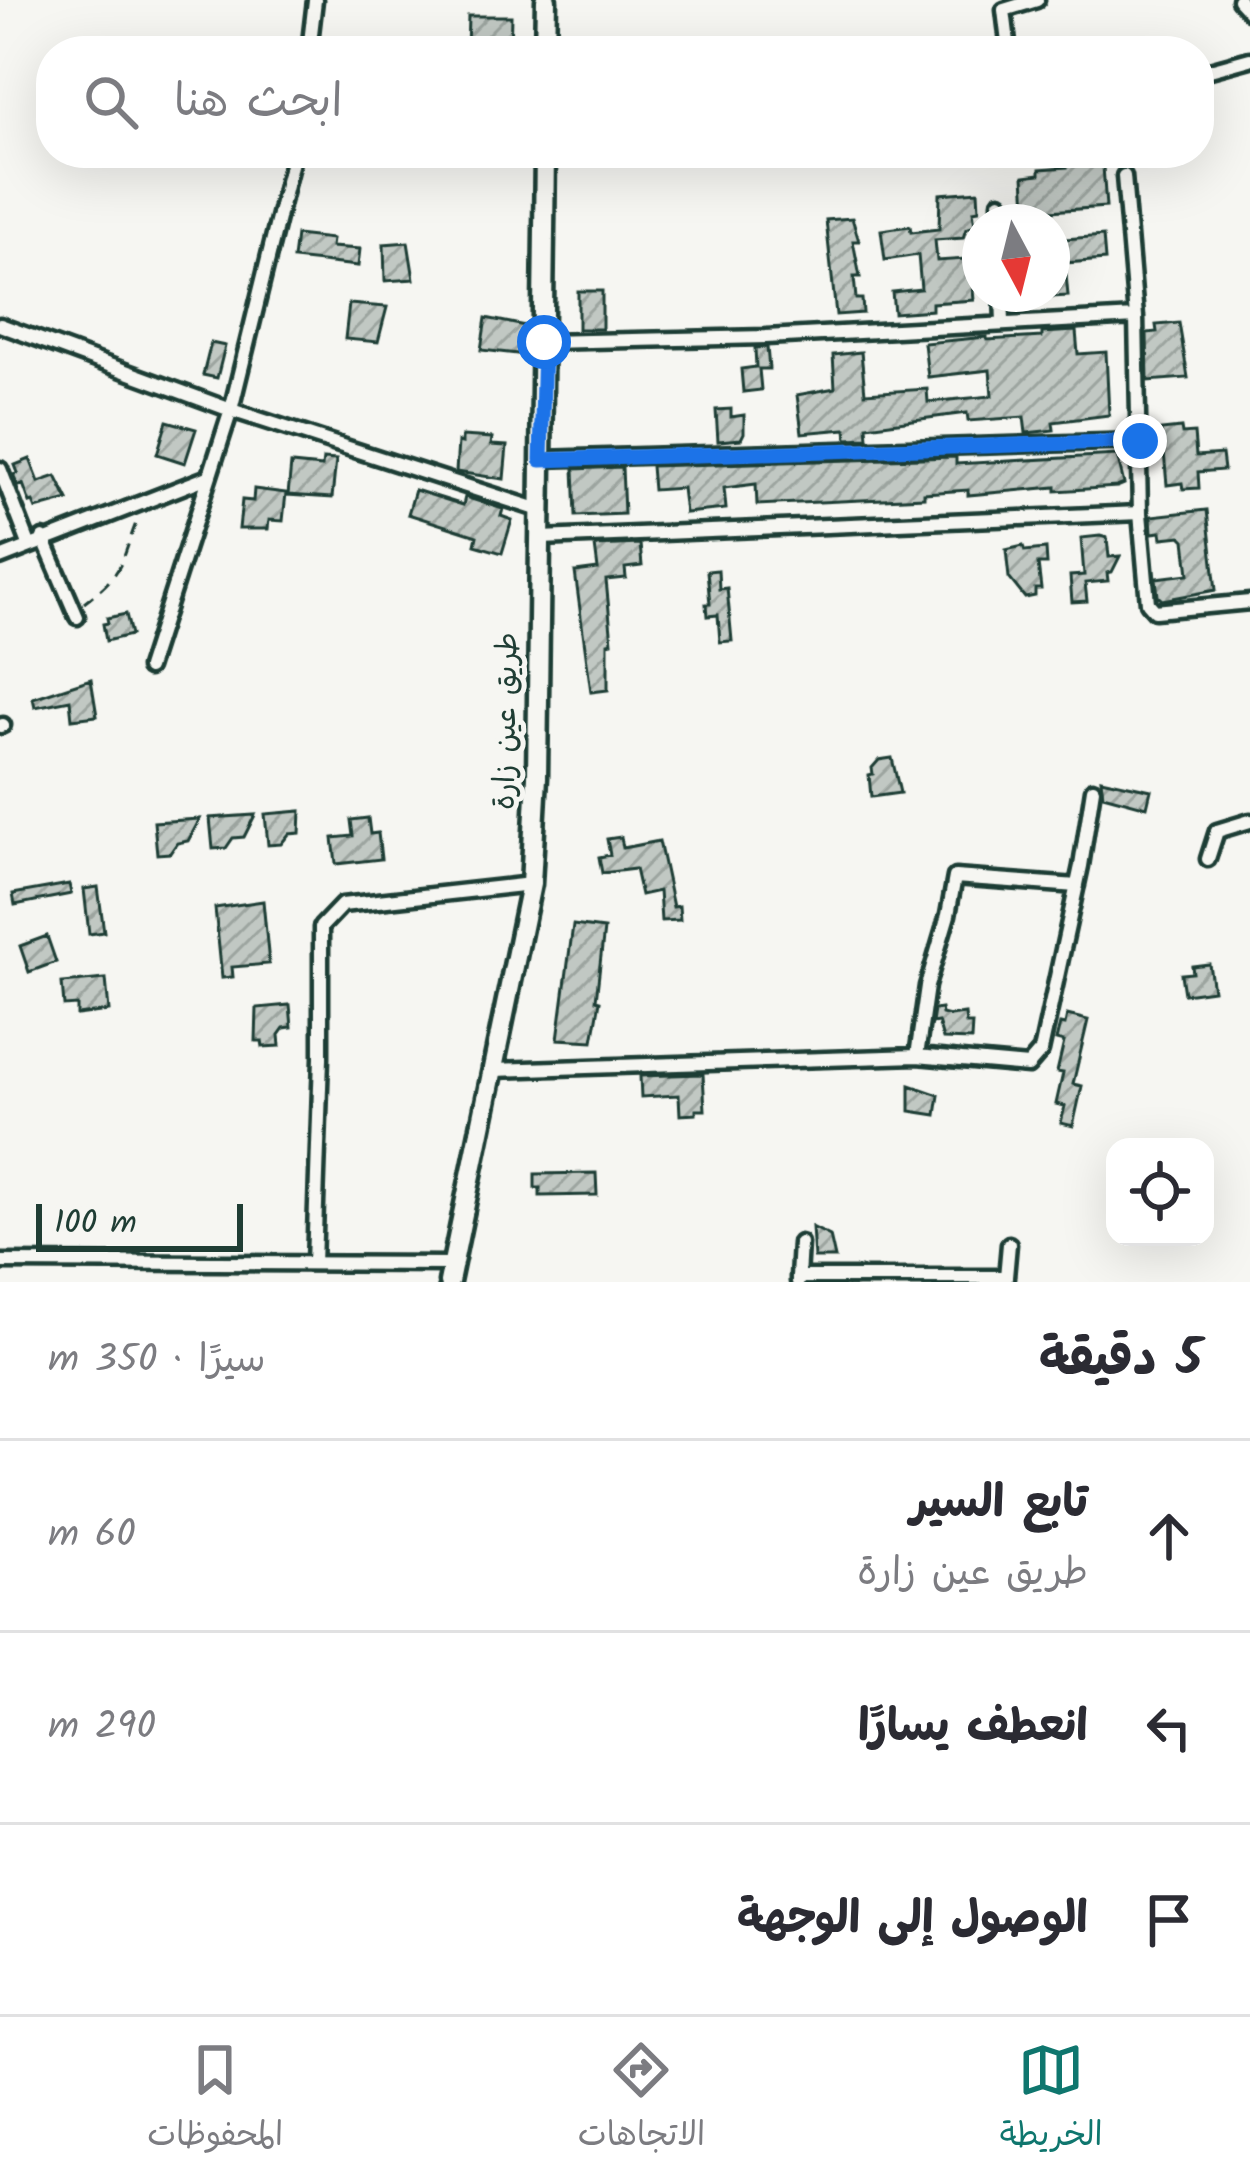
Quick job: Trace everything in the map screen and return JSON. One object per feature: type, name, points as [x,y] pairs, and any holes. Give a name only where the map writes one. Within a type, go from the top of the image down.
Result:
[{"type":"main road","points":[[545,36],[546,0]]},
{"type":"main road","name":"طريق عين زارة","points":[[451,1273],[531,884],[537,777],[545,168]]},
{"type":"street","points":[[311,36],[315,0]]},
{"type":"street","points":[[1008,36],[1004,10],[1037,0]]},
{"type":"street","points":[[1238,0],[1250,13]]},
{"type":"street","points":[[1214,69],[1250,59]]},
{"type":"street","points":[[148,668],[231,410],[290,168]]},
{"type":"street","points":[[1124,176],[1136,317],[1140,513],[1151,609],[1250,602]]},
{"type":"street","points":[[1003,312],[1003,323]]},
{"type":"street","points":[[544,342],[766,337],[1136,317]]},
{"type":"street","points":[[3,330],[540,510]]},
{"type":"street","points":[[541,460],[1140,441]]},
{"type":"street","points":[[0,469],[76,614]]},
{"type":"street","points":[[0,558],[208,477]]},
{"type":"street","points":[[541,538],[1140,513]]},
{"type":"street","points":[[494,1070],[916,1056],[1028,1066],[1035,1061],[1077,886],[1093,789]]},
{"type":"street","points":[[1208,860],[1217,831],[1250,820]]},
{"type":"street","points":[[916,1056],[926,986],[955,877],[1077,886]]},
{"type":"street","points":[[314,1263],[321,926],[343,905],[531,884]]},
{"type":"street","points":[[800,1243],[798,1279],[1006,1279],[1009,1244]]},
{"type":"street","points":[[0,1262],[314,1263],[451,1273]]},
{"type":"path","points":[[76,614],[124,565],[146,500]]},
{"type":"building","points":[[468,16],[511,16],[510,36],[467,36]]},
{"type":"building","points":[[1103,168],[1106,207],[1070,210],[1070,204],[1026,204],[1024,176],[1040,174],[1040,169]]},
{"type":"building","points":[[978,191],[979,204],[962,204],[962,238],[935,240],[937,261],[962,259],[962,301],[932,303],[932,310],[894,313],[892,292],[921,289],[918,255],[885,260],[881,230],[939,229],[940,194]]},
{"type":"building","points":[[852,218],[859,241],[853,241],[860,277],[854,277],[856,299],[862,299],[863,313],[836,315],[826,220]]},
{"type":"building","points":[[296,235],[332,239],[331,247],[360,249],[358,266],[293,259]]},
{"type":"building","points":[[1103,236],[1105,260],[1070,263],[1070,239]]},
{"type":"building","points":[[408,242],[414,279],[385,281],[384,244]]},
{"type":"building","points":[[578,291],[602,291],[602,329],[578,329]]},
{"type":"building","points":[[349,304],[387,307],[378,342],[345,339]]},
{"type":"building","points":[[486,318],[525,326],[518,354],[481,350]]},
{"type":"building","points":[[1179,323],[1188,378],[1148,381],[1147,333],[1157,332],[1156,325]]},
{"type":"building","points":[[1076,331],[1078,354],[1106,352],[1109,415],[1053,422],[1054,430],[1026,433],[1024,417],[968,421],[967,413],[867,426],[868,438],[847,439],[846,429],[802,433],[797,395],[835,388],[833,355],[861,352],[865,393],[927,389],[928,402],[992,396],[990,370],[928,377],[924,343]]},
{"type":"building","points":[[211,343],[225,346],[217,378],[203,375]]},
{"type":"building","points":[[767,347],[769,369],[759,369],[761,390],[743,392],[741,369],[756,367],[755,348]]},
{"type":"building","points":[[731,409],[731,417],[744,415],[744,433],[741,439],[718,441],[716,410]]},
{"type":"building","points":[[167,421],[196,429],[185,463],[157,454]]},
{"type":"building","points":[[1181,428],[1182,434],[1194,433],[1196,456],[1222,454],[1224,470],[1198,472],[1199,488],[1167,485],[1161,430]]},
{"type":"building","points":[[462,436],[492,438],[491,445],[507,446],[504,479],[456,472]]},
{"type":"building","points":[[1117,455],[1124,484],[1117,487],[968,495],[968,490],[924,493],[924,497],[757,505],[756,484],[724,488],[726,509],[685,513],[682,488],[653,490],[651,466],[956,457],[956,464]]},
{"type":"building","points":[[30,459],[39,482],[56,476],[68,500],[36,509],[30,503],[23,484],[18,486],[13,475],[18,473],[15,465]]},
{"type":"building","points":[[323,459],[336,460],[332,498],[288,495],[291,464],[322,467]]},
{"type":"building","points":[[622,467],[624,514],[576,516],[574,469]]},
{"type":"building","points":[[254,489],[286,493],[283,521],[269,520],[268,529],[239,529],[242,500],[253,501]]},
{"type":"building","points":[[415,490],[463,505],[465,497],[503,509],[501,516],[512,520],[502,553],[475,545],[477,536],[408,514]]},
{"type":"building","points":[[1207,510],[1216,590],[1162,600],[1156,578],[1189,574],[1185,540],[1152,533],[1151,516]]},
{"type":"building","points":[[1081,538],[1107,538],[1109,557],[1120,556],[1107,573],[1108,581],[1085,583],[1087,601],[1072,602],[1070,576],[1084,575]]},
{"type":"building","points":[[640,544],[642,566],[625,568],[626,578],[606,580],[612,642],[608,643],[608,690],[591,692],[575,572],[598,569],[595,546]]},
{"type":"building","points":[[1023,546],[1025,551],[1046,549],[1047,564],[1038,564],[1041,589],[1025,598],[1009,578],[1006,550]]},
{"type":"building","points":[[718,570],[719,589],[727,588],[732,641],[720,642],[718,615],[707,616],[707,571]]},
{"type":"building","points":[[126,614],[131,635],[106,641],[103,624],[108,623],[107,618]]},
{"type":"building","points":[[91,679],[97,716],[72,719],[70,700],[35,707],[33,698]]},
{"type":"building","points":[[892,758],[900,793],[871,797],[872,768],[879,760]]},
{"type":"building","points":[[1101,779],[1151,790],[1147,807],[1103,795]]},
{"type":"building","points":[[301,811],[300,833],[289,834],[281,844],[268,845],[265,814]]},
{"type":"building","points":[[255,815],[244,837],[233,838],[226,848],[213,849],[210,818]]},
{"type":"building","points":[[368,818],[370,834],[378,833],[381,859],[336,864],[333,838],[353,836],[351,820]]},
{"type":"building","points":[[200,819],[188,841],[177,843],[170,853],[157,854],[154,822]]},
{"type":"building","points":[[621,837],[623,848],[659,841],[680,920],[661,921],[659,891],[641,895],[635,869],[602,873],[599,857],[610,855],[607,839]]},
{"type":"building","points":[[69,884],[71,894],[15,905],[13,894]]},
{"type":"building","points":[[98,887],[104,932],[89,934],[84,889]]},
{"type":"building","points":[[263,901],[269,964],[232,967],[233,977],[222,978],[215,908]]},
{"type":"building","points":[[573,925],[604,929],[593,1041],[558,1039]]},
{"type":"building","points":[[47,936],[56,962],[29,972],[20,946]]},
{"type":"building","points":[[1209,964],[1213,990],[1184,994],[1181,974],[1193,973],[1192,966]]},
{"type":"building","points":[[106,979],[109,1011],[77,1015],[77,1005],[64,1006],[62,983]]},
{"type":"building","points":[[290,1005],[292,1027],[279,1035],[280,1046],[263,1047],[262,1041],[256,1041],[257,1008]]},
{"type":"building","points":[[934,1010],[950,1016],[965,1014],[966,1024],[972,1024],[971,1040],[943,1039],[938,1022],[932,1023]]},
{"type":"building","points":[[1067,1015],[1088,1020],[1073,1084],[1082,1086],[1073,1126],[1061,1123],[1065,1106],[1056,1104],[1064,1042],[1056,1040]]},
{"type":"building","points":[[703,1074],[705,1110],[696,1110],[696,1114],[680,1115],[679,1095],[641,1097],[640,1076]]},
{"type":"building","points":[[910,1085],[939,1095],[936,1115],[910,1111]]},
{"type":"building","points":[[596,1173],[597,1195],[540,1196],[540,1188],[535,1188],[535,1174]]},
{"type":"building","points":[[812,1227],[830,1236],[835,1258],[814,1258]]},
{"type":"route","points":[[544,342],[541,460],[1140,441]]}]
